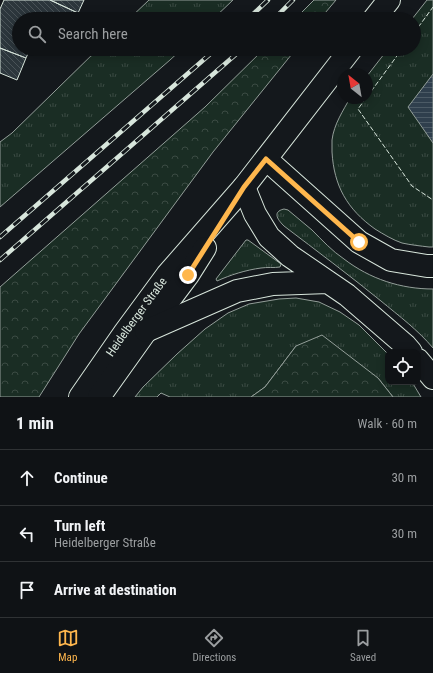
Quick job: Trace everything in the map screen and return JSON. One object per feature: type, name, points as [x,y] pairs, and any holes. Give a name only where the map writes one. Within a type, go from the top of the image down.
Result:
[{"type":"main road","points":[[380,12],[389,0]]},
{"type":"main road","name":"Heidelberger Straße","points":[[80,397],[124,332],[167,275],[244,187],[346,56]]},
{"type":"main road","points":[[266,159],[359,242],[391,260],[433,266]]},
{"type":"main road","points":[[244,187],[255,214],[269,237],[290,256],[347,295],[408,349]]},
{"type":"main road","name":"Heidelberger Straße","points":[[99,397],[188,275],[244,187]]},
{"type":"main road","points":[[146,331],[236,291],[273,284],[328,282]]},
{"type":"main road","points":[[421,364],[433,378]]},
{"type":"green space","points":[[149,0],[233,0],[220,12],[136,12]]},
{"type":"green space","points":[[314,0],[336,0],[326,12],[302,12]]},
{"type":"green space","points":[[427,0],[433,0],[433,247],[399,242],[378,231],[365,221],[350,205],[339,186],[333,164],[332,152],[333,134],[347,104],[373,104],[373,68],[383,56],[421,56],[421,12],[418,12]]},
{"type":"green space","points":[[91,56],[174,56],[0,207],[0,142],[12,133]]},
{"type":"green space","points":[[257,56],[290,56],[213,152],[79,334],[39,397],[0,397],[0,287],[205,107]]},
{"type":"green space","points":[[280,210],[288,210],[309,227],[340,256],[364,272],[386,282],[398,285],[421,289],[433,289],[433,348],[415,329],[395,312],[284,226],[278,219],[277,214]]},
{"type":"green space","points":[[246,240],[281,264],[280,267],[250,270],[217,281],[216,279]]},
{"type":"green space","points":[[296,298],[319,302],[340,312],[359,325],[385,351],[385,385],[414,385],[421,397],[393,397],[378,378],[296,346],[265,387],[251,397],[170,397],[161,393],[157,397],[135,397],[143,387],[177,354],[205,329],[228,313],[249,304]]},
{"type":"green space","points":[[322,335],[378,378],[393,397],[251,397],[265,387],[296,346]]},
{"type":"water","points":[[433,74],[433,143],[408,107]]},
{"type":"building","points":[[4,0],[50,0],[76,12],[12,12],[12,53],[0,48],[0,9]]},
{"type":"building","points":[[50,0],[84,0],[78,12]]},
{"type":"building","points":[[0,48],[12,53],[12,56],[21,56],[26,58],[17,80],[0,73]]},
{"type":"railway","points":[[255,12],[268,0]]},
{"type":"railway","points":[[281,12],[293,0]]},
{"type":"railway","points":[[0,237],[208,56]]},
{"type":"railway","points":[[0,260],[234,56]]},
{"type":"fence","points":[[421,23],[433,7]]},
{"type":"fence","points":[[373,89],[397,56]]},
{"type":"fence","points":[[362,104],[358,109],[412,186],[433,200]]},
{"type":"route","points":[[188,275],[244,187],[266,159],[359,242]]}]
